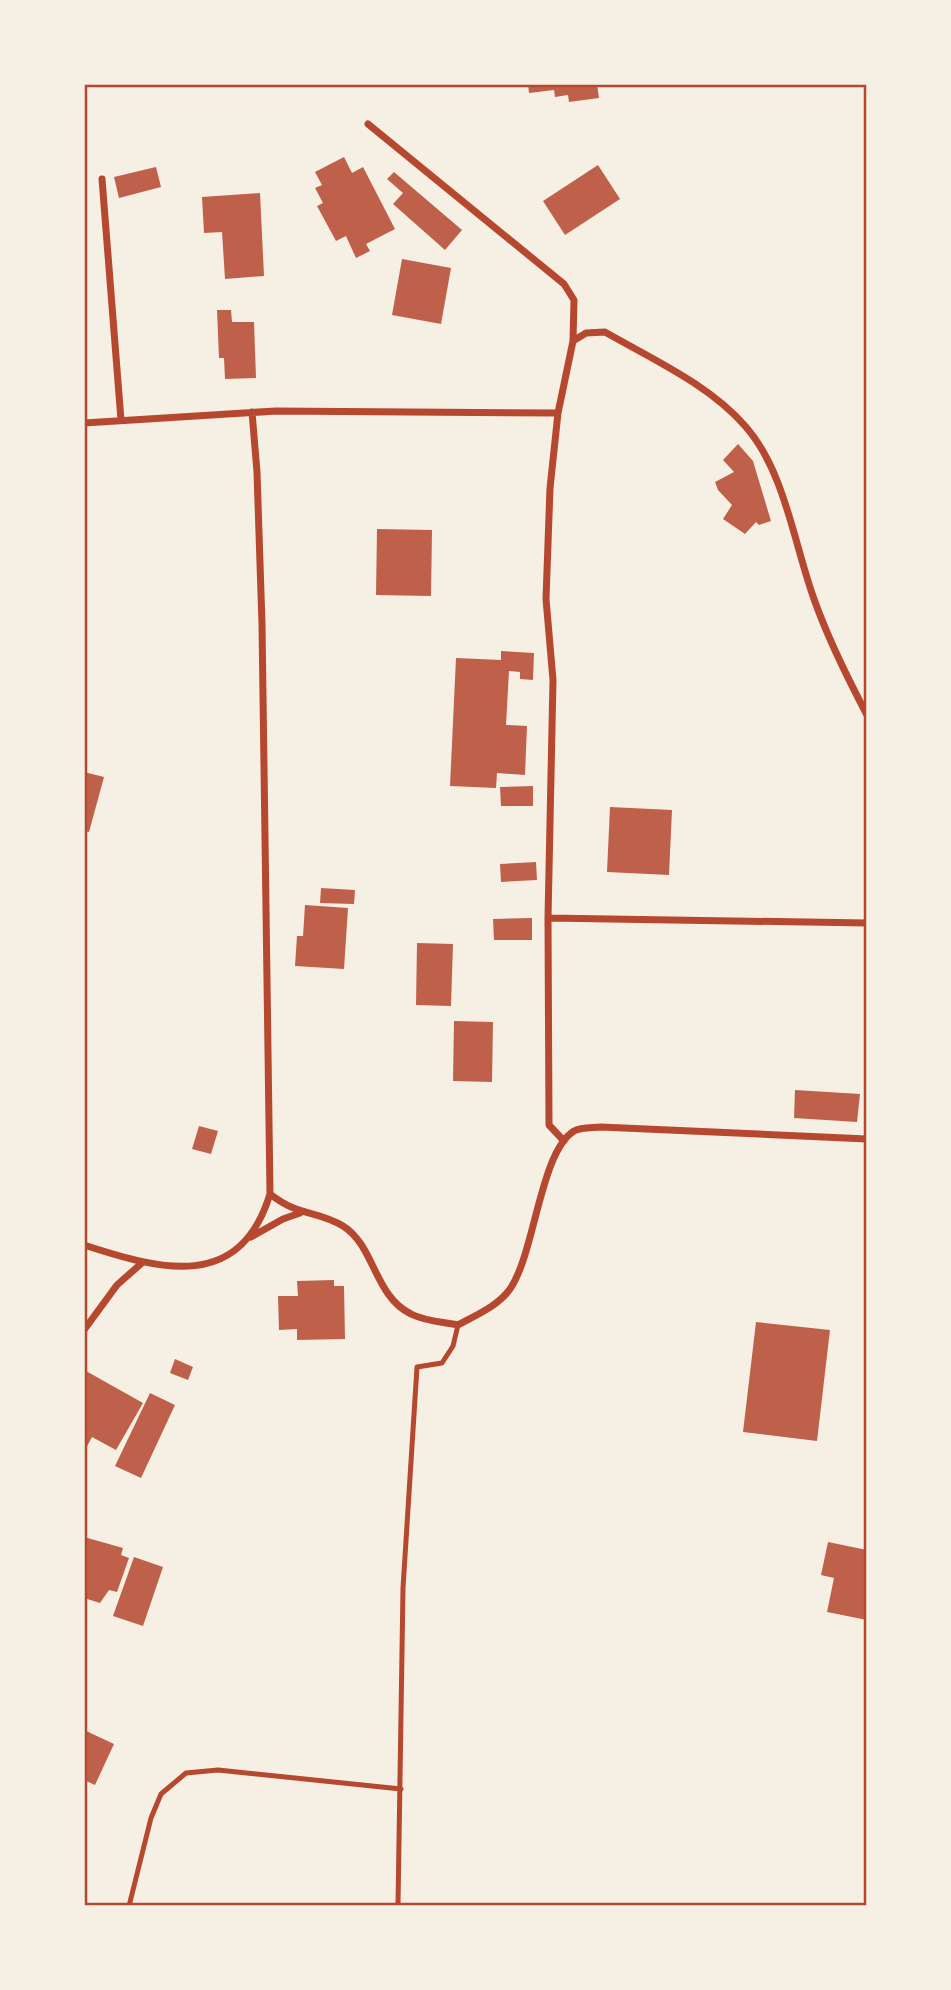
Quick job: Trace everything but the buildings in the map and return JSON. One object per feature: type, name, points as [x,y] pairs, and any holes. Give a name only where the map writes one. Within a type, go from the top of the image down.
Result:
[{"type":"street","points":[[368,124],[564,284],[574,300],[573,341],[558,413],[550,488],[546,599],[553,680],[548,918],[550,1125],[564,1141]]},
{"type":"street","points":[[102,179],[121,420]]},
{"type":"street","points":[[573,341],[586,333],[605,332],[708,394],[746,426],[764,453],[818,610],[835,653],[867,715]]},
{"type":"street","points":[[84,423],[251,412],[558,413]]},
{"type":"street","points":[[249,1239],[263,1217],[270,1194],[263,666],[257,472],[251,412]]},
{"type":"street","points":[[548,918],[867,923]]},
{"type":"street","points":[[270,1194],[300,1213],[323,1217],[345,1227],[359,1243],[385,1293],[411,1314],[458,1325],[494,1305],[511,1289],[531,1235],[554,1158],[564,1141],[575,1130],[601,1127],[867,1139]]},
{"type":"street","points":[[84,1245],[165,1267],[196,1266],[231,1255],[249,1239],[283,1219],[300,1213]]},
{"type":"street","points":[[84,1330],[117,1285],[143,1262]]},
{"type":"lane","points":[[398,1905],[403,1588],[417,1367],[442,1363],[453,1346],[458,1325]]},
{"type":"lane","points":[[129,1906],[151,1818],[161,1794],[186,1773],[218,1770],[401,1789]]}]
